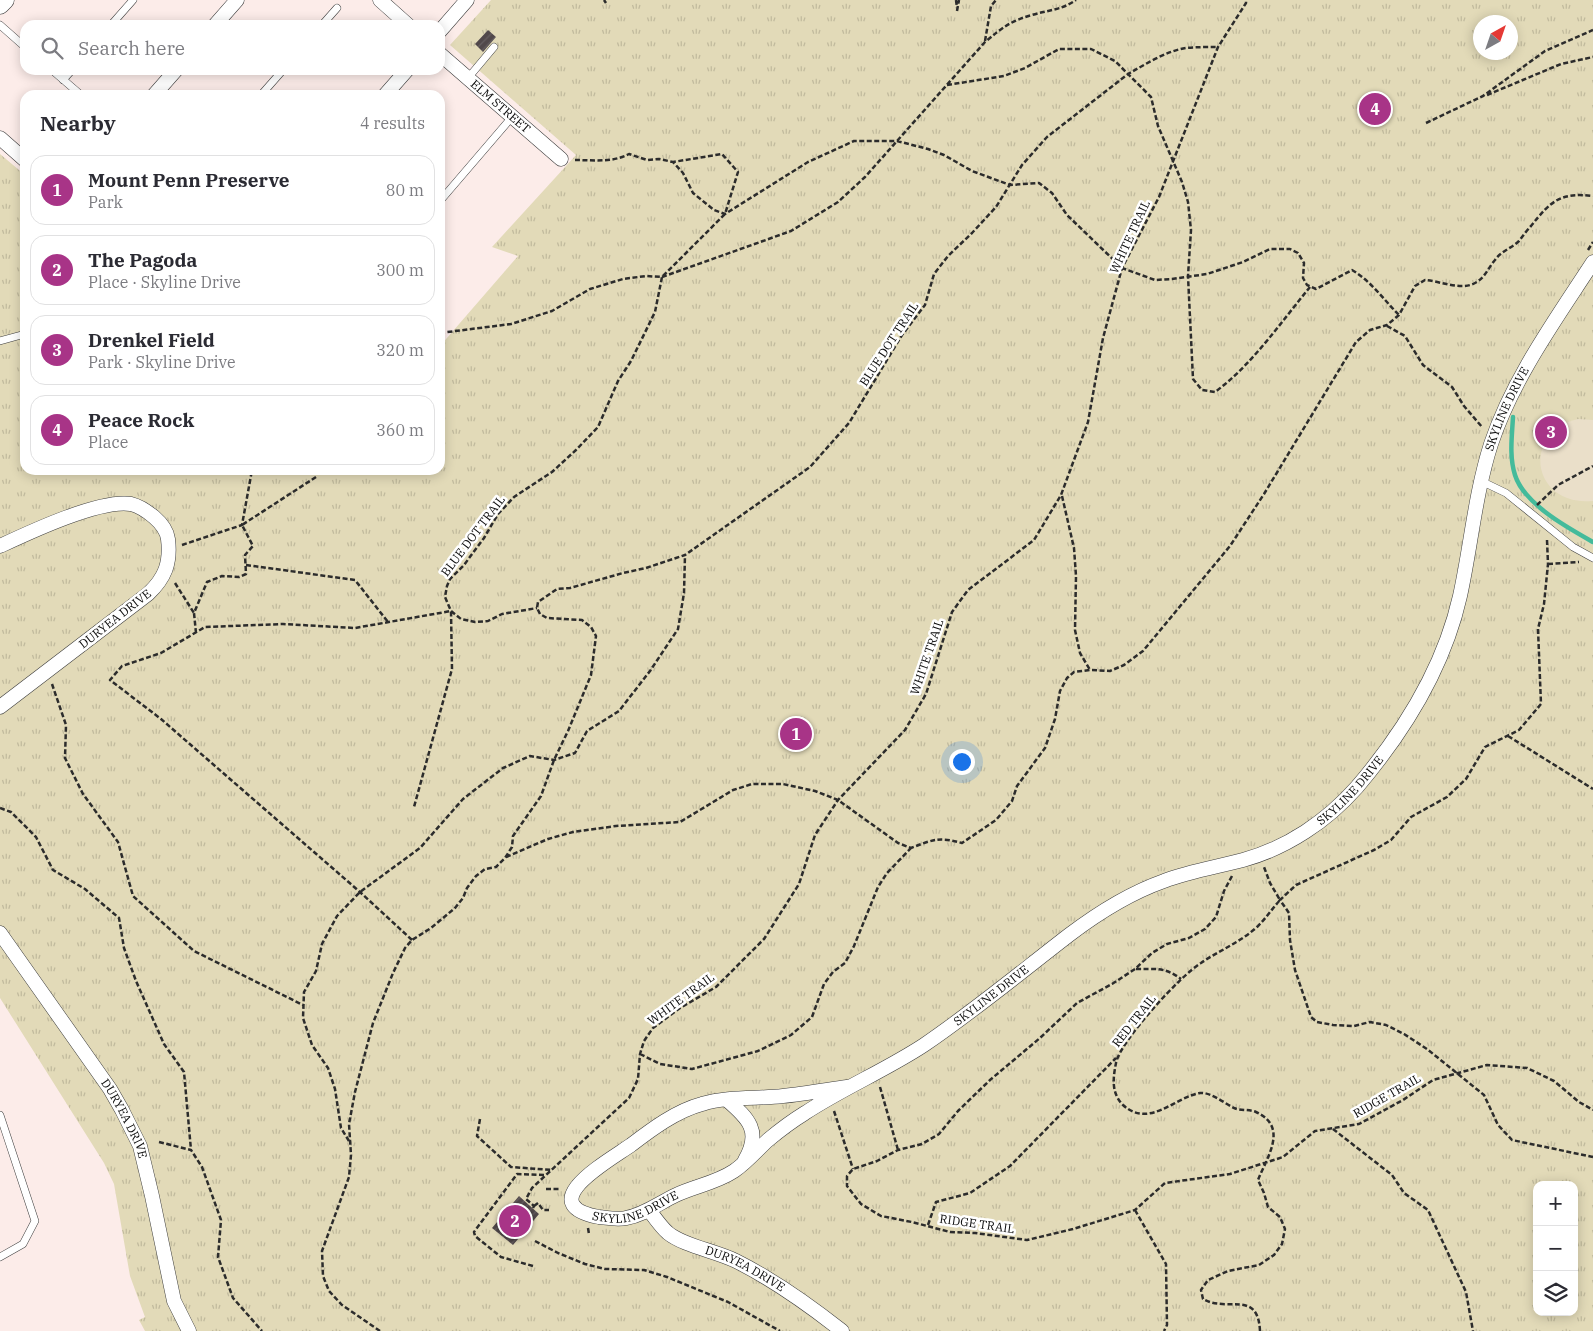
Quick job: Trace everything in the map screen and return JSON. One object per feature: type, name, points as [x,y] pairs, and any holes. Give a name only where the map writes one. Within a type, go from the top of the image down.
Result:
[{"type":"street","points":[[0,6],[5,0]]},
{"type":"street","points":[[219,20],[237,0]]},
{"type":"street","points":[[380,0],[402,20]]},
{"type":"street","points":[[445,25],[468,0]]},
{"type":"street","name":"ELM STREET","points":[[445,58],[561,159]]},
{"type":"street","points":[[158,90],[172,75]]},
{"type":"street","points":[[389,90],[403,75]]},
{"type":"street","points":[[0,138],[20,156]]},
{"type":"street","name":"SKYLINE DRIVE","points":[[847,1088],[699,1104],[650,1131],[586,1177],[574,1189],[572,1199],[578,1210],[584,1214],[615,1220],[629,1218],[649,1210],[675,1195],[721,1178],[742,1165],[786,1125],[923,1045],[969,1013],[1071,934],[1104,911],[1162,881],[1211,866],[1240,861],[1261,854],[1300,835],[1340,804],[1372,768],[1412,712],[1427,685],[1451,630],[1460,598],[1481,481],[1500,422],[1527,366],[1590,256]]},
{"type":"street","name":"DURYEA DRIVE","points":[[0,546],[45,526],[91,510],[112,505],[131,504],[148,511],[160,522],[168,536],[170,551],[166,569],[159,583],[148,594],[0,707]]},
{"type":"street","name":"DURYEA DRIVE","points":[[0,933],[110,1089],[140,1146],[174,1301],[189,1331]]},
{"type":"street","points":[[727,1100],[747,1118],[751,1127],[750,1149],[742,1165]]},
{"type":"street","name":"DURYEA DRIVE","points":[[649,1210],[670,1234],[680,1241],[716,1252],[754,1271],[804,1303],[842,1331]]},
{"type":"lane","points":[[115,20],[133,0]]},
{"type":"lane","points":[[326,20],[337,8]]},
{"type":"lane","points":[[0,25],[20,43]]},
{"type":"lane","points":[[468,78],[494,47]]},
{"type":"lane","points":[[58,75],[75,90]]},
{"type":"lane","points":[[63,80],[68,75]]},
{"type":"lane","points":[[265,90],[279,75]]},
{"type":"lane","points":[[445,195],[512,117]]},
{"type":"lane","points":[[0,341],[20,335]]},
{"type":"lane","points":[[1481,481],[1506,493],[1573,547],[1593,558]]},
{"type":"lane","points":[[0,1115],[35,1221],[23,1244],[0,1257]]},
{"type":"path","points":[[956,0],[957,11],[960,0]]},
{"type":"path","points":[[985,42],[991,6],[996,0]]},
{"type":"path","points":[[445,332],[511,324],[552,311],[590,289],[623,279],[646,276],[662,277],[792,231],[838,202],[865,177],[985,42],[1006,24],[1032,14],[1066,7],[1076,0]]},
{"type":"path","name":"WHITE TRAIL","points":[[549,1210],[543,1210],[538,1203],[533,1207],[526,1199],[532,1188],[629,1098],[638,1079],[640,1054],[644,1041],[653,1028],[680,1008],[716,987],[764,938],[799,884],[815,835],[838,800],[905,730],[926,694],[952,612],[968,590],[1034,540],[1061,495],[1088,422],[1103,338],[1122,268],[1159,197],[1218,47],[1246,3],[1246,0]]},
{"type":"path","points":[[1483,96],[1545,50],[1593,30]]},
{"type":"path","name":"BLUE DOT TRAIL","points":[[537,608],[538,602],[557,589],[570,588],[646,568],[685,555],[810,467],[850,423],[902,335],[925,305],[934,274],[948,256],[996,206],[1022,165],[1046,137],[1128,74],[1160,57],[1184,48],[1218,47]]},
{"type":"path","points":[[947,85],[1004,76],[1025,68],[1059,49],[1091,49],[1115,61],[1152,97],[1158,126],[1172,163],[1182,182],[1188,202],[1190,230],[1188,276],[1193,380],[1202,390],[1215,392],[1229,382],[1310,287]]},
{"type":"path","points":[[1426,123],[1483,96],[1561,64],[1593,57]]},
{"type":"path","points":[[662,277],[725,214],[808,162],[854,141],[897,142],[928,148],[972,171],[1010,185],[1040,183],[1052,193],[1067,215],[1122,268],[1154,280],[1208,274],[1270,249],[1290,249],[1298,253],[1304,263],[1303,278],[1310,287],[1316,289],[1352,270],[1365,278],[1399,315]]},
{"type":"path","points":[[561,159],[601,161],[619,159],[628,154],[647,160],[659,159],[673,162],[722,154],[738,172],[725,214]]},
{"type":"path","points":[[673,162],[683,173],[693,193],[714,210],[725,214]]},
{"type":"path","points":[[640,1054],[660,1064],[692,1069],[758,1051],[792,1035],[812,1017],[824,984],[833,972],[845,963],[878,887],[887,873],[912,848],[933,839],[962,842],[996,820],[1012,801],[1018,786],[1045,748],[1055,719],[1060,691],[1067,678],[1074,672],[1090,670],[1110,671],[1124,665],[1143,651],[1230,546],[1264,494],[1356,342],[1370,330],[1387,325],[1399,315],[1415,286],[1425,280],[1462,286],[1474,284],[1487,273],[1495,260],[1507,248],[1518,242],[1550,204],[1564,196],[1593,196]]},
{"type":"path","points":[[1590,256],[1593,242]]},
{"type":"path","name":"BLUE DOT TRAIL","points":[[414,807],[452,669],[451,611],[445,597],[450,579],[464,565],[484,538],[498,514],[514,497],[552,472],[598,427],[618,381],[631,361],[655,312],[662,277]]},
{"type":"path","points":[[1387,325],[1405,336],[1423,365],[1452,387],[1464,406],[1483,428],[1487,420]]},
{"type":"path","points":[[1540,502],[1558,485],[1593,466]]},
{"type":"path","points":[[194,613],[207,582],[222,576],[239,577],[246,574],[245,555],[253,546],[242,525],[251,475]]},
{"type":"path","points":[[170,551],[190,541],[242,525],[316,477]]},
{"type":"path","points":[[1061,495],[1074,548],[1076,576],[1074,630],[1080,653],[1090,670]]},
{"type":"path","name":"RED TRAIL","points":[[1260,1331],[1259,1320],[1252,1308],[1242,1304],[1211,1304],[1202,1299],[1201,1290],[1208,1280],[1228,1271],[1259,1265],[1274,1256],[1282,1244],[1285,1229],[1280,1217],[1268,1207],[1258,1180],[1272,1149],[1274,1137],[1272,1126],[1264,1115],[1253,1110],[1236,1109],[1202,1093],[1148,1114],[1129,1110],[1117,1098],[1113,1079],[1117,1057],[1132,1034],[1199,963],[1232,946],[1257,926],[1296,885],[1374,850],[1391,840],[1411,817],[1447,797],[1466,779],[1485,746],[1519,730],[1541,704],[1538,629],[1544,604],[1548,564],[1548,543],[1542,522]]},
{"type":"path","points":[[350,1142],[341,1128],[335,1089],[328,1068],[312,1045],[303,1018],[304,992],[316,971],[322,944],[337,916],[360,892],[420,848],[463,799],[503,768],[530,756],[554,760],[575,753],[587,731],[619,711],[650,671],[678,629],[684,593],[685,555]]},
{"type":"path","points":[[1548,564],[1584,562]]},
{"type":"path","points":[[246,565],[355,580],[388,622]]},
{"type":"path","points":[[166,569],[194,613],[196,633]]},
{"type":"path","points":[[380,1331],[342,1305],[329,1292],[323,1276],[322,1251],[349,1178],[351,1155],[349,1124],[355,1092],[374,1023],[393,973],[412,940],[431,928],[455,908],[463,898],[467,888],[485,869],[496,867],[512,847],[513,836],[541,796],[554,760],[591,675],[596,636],[591,627],[582,620],[547,618],[540,614],[537,608],[502,614],[488,620],[474,622],[461,619],[451,611],[355,628],[283,624],[205,627],[161,653],[122,666],[110,680],[161,719],[360,892],[412,940]]},
{"type":"path","points":[[47,671],[66,725],[66,758],[83,794],[118,842],[133,896],[194,951],[303,1006]]},
{"type":"path","points":[[1508,736],[1593,789]]},
{"type":"path","points":[[505,858],[548,839],[573,832],[616,826],[680,822],[733,790],[752,784],[783,784],[838,800],[898,843],[912,848]]},
{"type":"path","points":[[0,808],[11,812],[36,837],[53,870],[85,889],[119,918],[124,948],[136,981],[164,1044],[184,1072],[191,1150],[202,1167],[220,1220],[218,1257],[233,1298],[262,1331]]},
{"type":"path","points":[[1261,854],[1270,883],[1289,913],[1290,940],[1295,970],[1311,1017],[1317,1022],[1333,1025],[1354,1026],[1370,1022],[1386,1025],[1427,1049],[1484,1095],[1498,1125],[1512,1140],[1593,1158]]},
{"type":"path","points":[[830,1098],[853,1169],[877,1161],[898,1150],[922,1144],[939,1134],[990,1080],[1040,1038],[1077,1003],[1135,969],[1152,953],[1167,944],[1189,938],[1205,929],[1216,917],[1224,891],[1240,861]]},
{"type":"path","points":[[1135,969],[1162,968],[1182,979]]},
{"type":"path","points":[[928,1226],[936,1202],[970,1193],[1010,1166],[1117,1057]]},
{"type":"path","name":"RIDGE TRAIL","points":[[853,1169],[847,1176],[847,1186],[861,1204],[881,1216],[950,1232],[975,1233],[1027,1240],[1074,1229],[1135,1210],[1165,1183],[1230,1174],[1283,1157],[1315,1131],[1359,1124],[1403,1100],[1433,1080],[1487,1064],[1527,1068],[1554,1081],[1579,1102],[1593,1110]]},
{"type":"path","points":[[876,1072],[898,1150]]},
{"type":"path","points":[[480,1119],[477,1136],[511,1167],[552,1170]]},
{"type":"path","points":[[1332,1128],[1392,1175],[1404,1194],[1428,1210],[1466,1292],[1473,1331]]},
{"type":"path","points":[[159,1142],[191,1150]]},
{"type":"path","points":[[533,1266],[501,1257],[475,1236],[474,1232],[517,1174],[547,1175]]},
{"type":"path","points":[[1135,1210],[1166,1264],[1167,1325],[1164,1331]]},
{"type":"path","points":[[535,1241],[585,1264],[605,1269],[644,1270],[667,1277],[728,1302],[780,1331]]},
{"type":"green space","points":[[491,0],[1593,0],[1593,1331],[145,1331],[139,1320],[145,1317],[130,1276],[114,1184],[104,1163],[0,998],[0,154],[20,171],[20,475],[445,475],[445,340],[518,256],[492,247],[576,155],[450,45]]},
{"type":"shaded area","points":[[1578,419],[1593,420],[1593,501],[1572,500],[1557,493],[1546,481],[1541,468],[1541,453],[1547,439],[1559,427]]},
{"type":"building","points":[[488,30],[496,37],[483,52],[475,44]]},
{"type":"building","points":[[519,1196],[539,1214],[513,1245],[492,1228]]},
{"type":"waterway","points":[[1513,417],[1512,461],[1520,486],[1527,496],[1548,514],[1593,542]]},
{"type":"place","name":"Peace Rock","points":[[1375,109]]},
{"type":"place","name":"Drenkel Field","points":[[1551,432]]},
{"type":"place","name":"Mount Penn Preserve","points":[[796,734]]},
{"type":"place","name":"The Pagoda","points":[[515,1221]]}]
